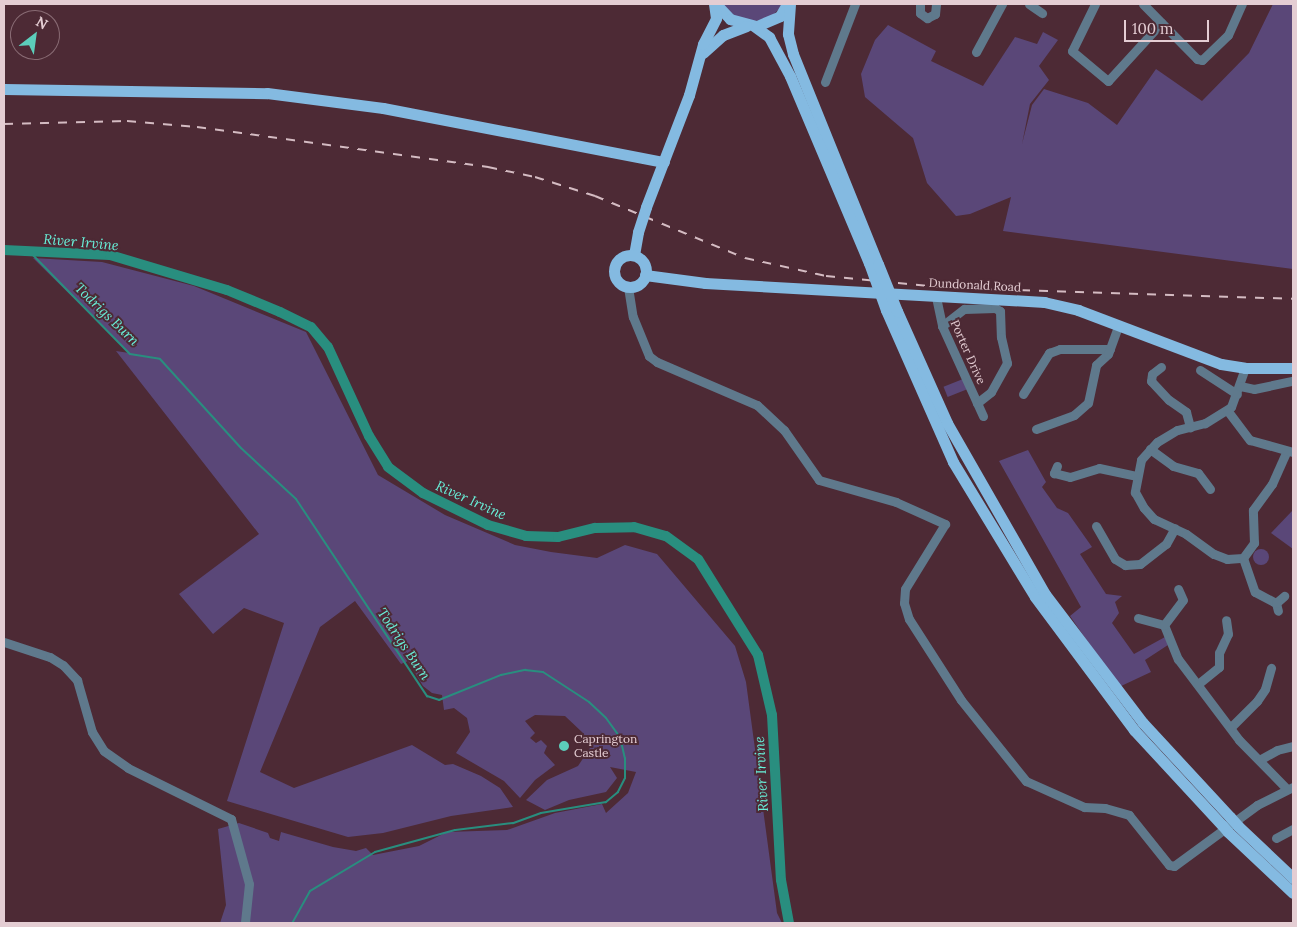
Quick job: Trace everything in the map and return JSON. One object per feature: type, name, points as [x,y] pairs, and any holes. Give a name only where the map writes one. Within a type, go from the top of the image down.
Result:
[{"type":"main road","points":[[715,4],[730,19],[751,26],[769,37],[790,76],[874,264]]},
{"type":"main road","points":[[634,255],[638,232],[646,206],[664,162],[703,53],[703,44],[716,18],[715,4]]},
{"type":"main road","points":[[703,53],[723,35],[780,16],[789,4]]},
{"type":"main road","points":[[789,4],[788,34],[793,54],[892,311],[948,422],[1046,594],[1092,660],[1230,825],[1293,893]]},
{"type":"main road","points":[[4,89],[267,93],[383,108],[664,162]]},
{"type":"main road","points":[[634,255],[643,262],[645,275],[639,284],[628,287],[618,281],[614,270],[618,259],[634,255]]},
{"type":"main road","name":"Dundonald Road","points":[[645,275],[705,283],[1044,302],[1118,326],[1221,364],[1245,368],[1293,368]]},
{"type":"main road","points":[[1230,825],[1293,878]]},
{"type":"street","points":[[824,82],[856,4]]},
{"type":"street","points":[[920,4],[920,13],[927,18],[935,14],[936,4]]},
{"type":"street","points":[[976,52],[1002,4]]},
{"type":"street","points":[[1029,4],[1042,13]]},
{"type":"street","points":[[1095,4],[1072,51],[1108,81],[1161,22]]},
{"type":"street","points":[[1144,4],[1197,58],[1202,60],[1228,35],[1242,4]]},
{"type":"street","points":[[628,287],[633,317],[649,356],[657,362],[757,405],[784,430],[819,480],[896,502],[945,524],[905,589],[904,603],[909,619],[961,700],[1026,780],[1084,807],[1105,808],[1129,815],[1169,865],[1180,862],[1257,805],[1290,788],[1261,759],[1238,740],[1231,727],[1220,717],[1198,684],[1178,659],[1164,625],[1142,616]]},
{"type":"street","name":"Porter Drive","points":[[936,297],[942,326],[983,416]]},
{"type":"street","points":[[942,326],[964,309],[994,308],[1000,311],[1001,337],[1008,356],[1008,363],[991,392],[976,403]]},
{"type":"street","points":[[1036,429],[1074,415],[1088,403],[1096,365],[1110,349],[1118,326]]},
{"type":"street","points":[[1023,394],[1049,353],[1060,349],[1110,349]]},
{"type":"street","points":[[1141,376],[1152,374],[1161,366]]},
{"type":"street","points":[[1243,558],[1227,559],[1214,554],[1175,528],[1154,519],[1144,508],[1136,492],[1141,460],[1150,449],[1177,430],[1205,423],[1227,410],[1239,390],[1245,368]]},
{"type":"street","points":[[1200,370],[1239,390],[1293,381]]},
{"type":"street","points":[[1152,374],[1151,381],[1159,390],[1186,412],[1190,427]]},
{"type":"street","points":[[1227,410],[1250,440],[1290,452],[1272,484],[1253,510],[1254,543],[1243,558]]},
{"type":"street","points":[[1150,449],[1173,466],[1206,476],[1210,489]]},
{"type":"street","points":[[1053,473],[1070,477],[1099,468],[1137,476]]},
{"type":"street","points":[[1096,526],[1115,559],[1126,565],[1140,564],[1166,544],[1175,528]]},
{"type":"street","points":[[1243,558],[1255,592],[1277,607],[1284,596]]},
{"type":"street","points":[[1164,625],[1187,601],[1178,589]]},
{"type":"street","points":[[1198,684],[1219,667],[1219,653],[1232,635],[1226,620]]},
{"type":"street","points":[[4,642],[50,657],[63,664],[77,680],[92,732],[104,751],[128,768],[231,819],[249,884],[245,923]]},
{"type":"street","points":[[1231,727],[1257,701],[1273,672]]},
{"type":"street","points":[[1261,759],[1288,746]]},
{"type":"street","points":[[1276,838],[1293,829]]},
{"type":"shaded area","points":[[722,4],[784,4],[768,20],[751,21],[737,19]]},
{"type":"shaded area","points":[[1273,4],[1293,4],[1293,269],[1003,231],[1011,197],[970,214],[956,216],[927,183],[913,138],[865,97],[861,74],[875,40],[888,25],[936,51],[931,61],[983,86],[1015,37],[1037,44],[1043,32],[1058,40],[1039,66],[1049,80],[1030,104],[1022,144],[1032,105],[1044,89],[1088,103],[1117,125],[1156,69],[1202,101],[1249,53]]},
{"type":"shaded area","points":[[33,258],[102,262],[194,286],[306,332],[378,475],[445,515],[515,545],[551,552],[597,558],[625,545],[657,554],[735,646],[746,682],[777,913],[782,923],[220,923],[226,905],[218,829],[239,823],[268,833],[270,838],[279,841],[281,832],[333,847],[356,851],[366,848],[373,855],[419,846],[447,832],[507,830],[555,813],[602,804],[606,813],[628,793],[636,772],[610,767],[617,778],[606,792],[569,800],[545,810],[526,800],[547,780],[578,766],[592,745],[583,733],[565,716],[535,715],[525,721],[535,733],[530,738],[536,743],[541,740],[547,746],[544,753],[555,765],[535,780],[520,798],[504,781],[456,753],[470,732],[467,718],[454,708],[444,710],[442,695],[432,693],[423,686],[408,661],[401,664],[355,601],[320,627],[260,772],[294,788],[412,745],[445,765],[453,764],[481,776],[500,788],[513,807],[451,816],[383,833],[348,837],[227,801],[284,623],[244,608],[213,634],[179,594],[259,534],[116,351],[129,353]]},
{"type":"shaded area","points":[[963,379],[967,389],[948,397],[944,387]]},
{"type":"shaded area","points":[[1028,450],[1046,482],[1042,487],[1057,508],[1068,513],[1092,547],[1080,554],[1106,594],[1122,596],[1115,602],[1119,613],[1112,623],[1134,654],[1165,637],[1168,645],[1145,660],[1151,672],[1119,687],[1070,616],[1081,607],[999,461]]},
{"type":"shaded area","points":[[1293,510],[1293,549],[1271,533]]},
{"type":"shaded area","points":[[1258,549],[1264,549],[1269,554],[1267,563],[1258,565],[1253,560],[1253,554]]},
{"type":"waterway","name":"Todrigs Burn","points":[[27,249],[130,354],[160,359],[241,448],[296,499],[427,696],[439,700],[501,675],[525,670],[543,672],[589,702],[606,718],[620,737],[625,758],[625,778],[618,792],[606,802],[541,813],[513,823],[455,830],[375,852],[310,891],[292,923]]},
{"type":"waterway","name":"River Irvine","points":[[4,250],[110,255],[227,290],[280,312],[311,327],[328,347],[369,436],[388,467],[423,493],[488,525],[526,536],[558,537],[595,528],[634,527],[666,536],[698,559],[758,655],[772,715],[781,880],[789,923]]},
{"type":"railway","points":[[4,124],[127,121],[197,127],[488,167],[535,177],[595,196],[745,258],[826,276],[949,288],[1293,299]]},
{"type":"place","name":"Caprington Castle","points":[[564,746]]}]
